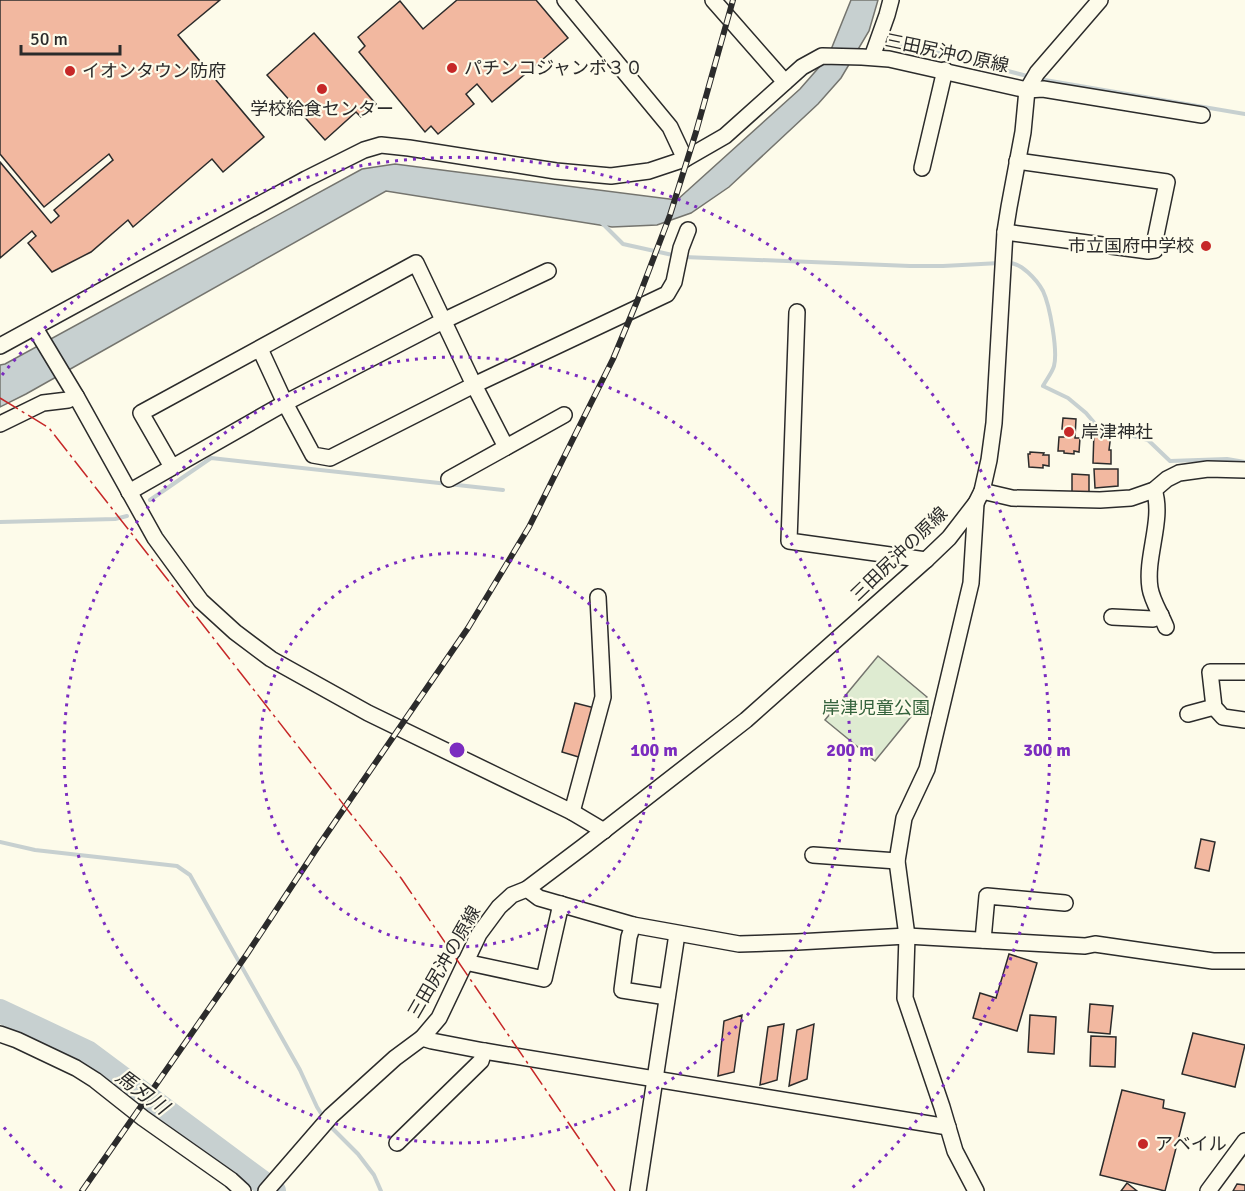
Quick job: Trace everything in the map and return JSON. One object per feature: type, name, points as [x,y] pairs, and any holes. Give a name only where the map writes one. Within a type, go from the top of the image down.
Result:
[{"type":"street","points":[[565,0],[670,127],[685,159]]},
{"type":"street","points":[[867,57],[887,15],[891,0]]},
{"type":"street","points":[[1027,90],[1037,73],[1100,0]]},
{"type":"street","points":[[719,3],[785,82]]},
{"type":"street","name":"三田尻沖の原線","points":[[0,346],[38,333],[306,179],[364,150],[381,145],[556,171],[611,176],[649,171],[685,159],[725,136],[802,67],[822,56],[890,59],[1027,90],[1023,132],[1005,232],[994,423],[989,460],[979,497],[949,538],[746,720],[604,831],[527,889],[512,895],[499,907],[478,934],[439,1018],[422,1038],[395,1058],[331,1116],[266,1191]]},
{"type":"street","points":[[922,168],[945,70]]},
{"type":"street","points":[[1027,90],[1042,89],[1202,115]]},
{"type":"street","points":[[1005,232],[1148,251],[1155,250],[1167,182],[1017,161]]},
{"type":"street","points":[[260,349],[285,403],[314,454],[330,458],[474,385],[667,294],[674,282],[681,248],[688,230]]},
{"type":"street","points":[[172,467],[141,413],[416,263],[442,321],[507,447]]},
{"type":"street","points":[[129,492],[285,403],[442,321],[548,271]]},
{"type":"street","points":[[797,312],[789,541],[926,560]]},
{"type":"street","points":[[38,333],[155,538],[201,601],[235,632],[271,659],[368,713],[573,812],[604,831]]},
{"type":"street","points":[[0,424],[43,403],[68,400],[74,393]]},
{"type":"street","points":[[449,479],[564,415]]},
{"type":"street","points":[[976,1191],[955,1151],[939,1095],[905,998],[907,936],[897,861],[904,818],[927,769],[971,583],[979,497],[1100,500],[1131,498],[1154,490],[1179,473],[1208,469],[1245,470]]},
{"type":"street","points":[[1112,617],[1164,621],[1150,586],[1157,500],[1154,490]]},
{"type":"street","points":[[573,812],[603,697],[598,597]]},
{"type":"street","points":[[1245,672],[1210,672],[1214,706],[1223,717],[1245,720]]},
{"type":"street","points":[[1188,714],[1214,706]]},
{"type":"street","points":[[813,855],[897,861]]},
{"type":"street","points":[[527,889],[539,898],[633,926],[739,944],[907,936],[1085,946],[1095,944],[1213,961],[1245,961]]},
{"type":"street","points":[[983,940],[987,896],[1065,903]]},
{"type":"street","points":[[465,962],[544,979],[561,904]]},
{"type":"street","points":[[633,926],[629,937],[622,990],[667,997]]},
{"type":"street","points":[[638,1191],[677,934]]},
{"type":"street","points":[[0,1034],[76,1068],[95,1080],[243,1191]]},
{"type":"street","points":[[422,1038],[484,1051],[948,1127]]},
{"type":"street","points":[[397,1143],[481,1061],[484,1051]]},
{"type":"street","points":[[1208,1191],[1245,1141]]},
{"type":"green space","name":"岸津児童公園","points":[[878,656],[927,697],[875,761],[825,720]]},
{"type":"shaded area","points":[[851,0],[878,0],[869,31],[841,78],[818,104],[729,187],[691,213],[657,225],[612,227],[386,191],[0,407],[0,365],[362,169],[395,164],[677,200],[800,89],[828,57]]},
{"type":"building","points":[[0,0],[220,0],[178,35],[264,137],[223,172],[212,159],[133,227],[128,220],[91,252],[52,272],[28,243],[36,236],[32,231],[0,258],[0,162],[51,223],[59,216],[54,210],[113,160],[109,154],[44,207],[0,154]]},
{"type":"building","name":"パチンコジャンボ３０","points":[[457,0],[536,0],[568,38],[492,102],[477,84],[466,94],[474,104],[438,134],[431,126],[425,132],[359,52],[365,46],[358,37],[400,1],[423,29]]},
{"type":"building","name":"学校給食センター","points":[[314,33],[376,104],[361,117],[356,112],[325,140],[267,75]]},
{"type":"building","points":[[1063,418],[1076,419],[1075,438],[1080,438],[1079,452],[1074,451],[1074,454],[1058,451],[1059,437],[1064,437]]},
{"type":"building","points":[[1094,431],[1111,434],[1109,450],[1111,450],[1111,464],[1093,463]]},
{"type":"building","points":[[1030,452],[1049,455],[1049,466],[1029,467],[1028,454]]},
{"type":"building","points":[[1094,469],[1118,469],[1118,486],[1095,488]]},
{"type":"building","points":[[1072,474],[1089,475],[1089,495],[1072,495]]},
{"type":"building","points":[[575,703],[595,708],[582,758],[562,752]]},
{"type":"building","points":[[1201,839],[1215,842],[1209,871],[1195,868]]},
{"type":"building","points":[[1009,954],[1037,963],[1017,1031],[973,1018],[980,993],[996,998]]},
{"type":"building","points":[[1090,1004],[1113,1006],[1110,1034],[1088,1032]]},
{"type":"building","points":[[742,1015],[734,1072],[718,1076],[724,1021]]},
{"type":"building","points":[[1030,1015],[1056,1017],[1054,1054],[1028,1052]]},
{"type":"building","points":[[784,1024],[777,1080],[760,1085],[768,1027]]},
{"type":"building","points":[[814,1024],[807,1079],[789,1086],[797,1030]]},
{"type":"building","points":[[1193,1033],[1245,1045],[1235,1087],[1182,1074]]},
{"type":"building","points":[[1091,1036],[1116,1037],[1115,1067],[1090,1066]]},
{"type":"building","name":"アベイル","points":[[1122,1090],[1164,1100],[1163,1108],[1185,1113],[1165,1191],[1100,1175]]},
{"type":"building","points":[[1127,1183],[1137,1191],[1121,1191]]},
{"type":"building","points":[[1237,1184],[1245,1185],[1245,1191],[1233,1191]]},
{"type":"waterway","points":[[881,44],[927,50],[1031,77]]},
{"type":"waterway","points":[[1039,79],[1245,114]]},
{"type":"waterway","points":[[601,222],[623,244],[677,256]]},
{"type":"waterway","points":[[684,257],[910,266],[1000,263]]},
{"type":"waterway","points":[[1008,263],[1018,265],[1033,277],[1043,291],[1048,307],[1053,328],[1055,359],[1053,369],[1043,386],[1068,398],[1097,426],[1148,440],[1170,461],[1227,459],[1245,462]]},
{"type":"waterway","points":[[150,500],[211,458],[503,490]]},
{"type":"waterway","points":[[0,522],[115,519],[127,516]]},
{"type":"waterway","points":[[0,842],[35,850],[177,866],[190,875],[300,1070],[324,1118]]},
{"type":"waterway","name":"馬刃川","points":[[0,1011],[87,1052],[274,1191]]},
{"type":"waterway","points":[[328,1124],[358,1154],[374,1175],[381,1191]]},
{"type":"railway","points":[[82,1191],[247,954],[468,628],[529,527],[613,359],[638,299],[670,215],[733,0]]},
{"type":"power","points":[[0,398],[49,428],[401,878],[615,1191]]},
{"type":"place","name":"パチンコジャンボ３０","points":[[452,68]]},
{"type":"place","name":"イオンタウン防府","points":[[70,71]]},
{"type":"place","name":"学校給食センター","points":[[322,89]]},
{"type":"place","name":"市立国府中学校","points":[[1206,246]]},
{"type":"place","name":"岸津神社","points":[[1069,432]]},
{"type":"place","name":"アベイル","points":[[1143,1144]]}]
